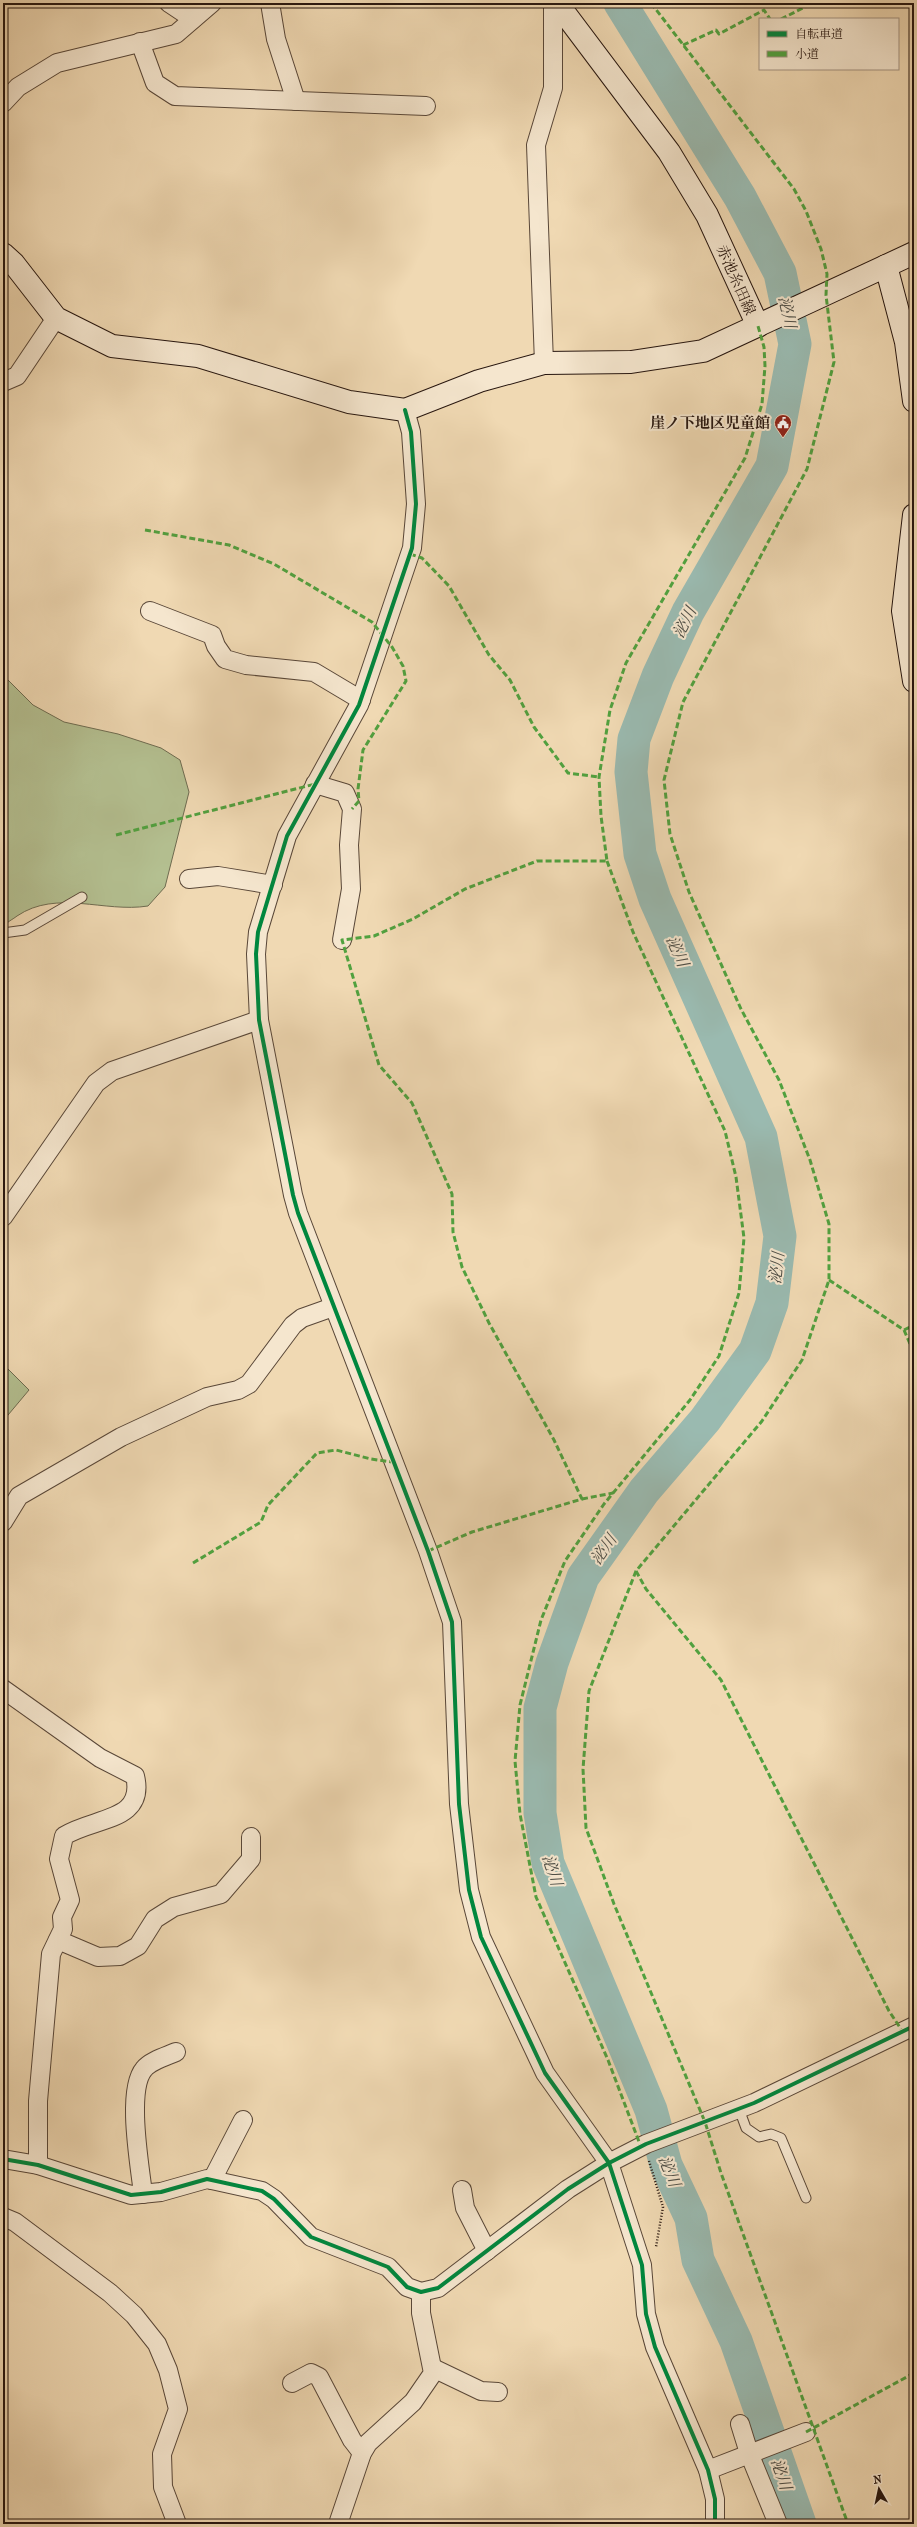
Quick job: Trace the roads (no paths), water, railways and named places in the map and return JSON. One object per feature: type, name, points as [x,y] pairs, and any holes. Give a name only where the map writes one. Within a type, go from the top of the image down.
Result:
[{"type":"street","points":[[169,3],[193,19]]},
{"type":"street","points":[[3,102],[18,87],[57,63],[176,34],[212,3]]},
{"type":"street","points":[[270,3],[276,39],[296,101]]},
{"type":"street","points":[[544,363],[536,145],[553,88],[553,3]]},
{"type":"street","name":"赤池糸田線","points":[[557,3],[669,152],[707,214],[763,324],[914,253]]},
{"type":"street","points":[[140,42],[155,83],[175,96],[426,106]]},
{"type":"street","points":[[3,254],[14,264],[56,318],[112,346],[198,356],[349,402],[405,410],[479,381],[544,363],[631,362],[703,351],[763,324]]},
{"type":"street","points":[[886,266],[906,342],[914,402]]},
{"type":"street","points":[[3,382],[17,376],[56,318]]},
{"type":"street","points":[[405,410],[411,432],[416,504],[412,548],[361,700],[287,836],[258,932],[256,954],[259,1020],[271,1075],[293,1195],[333,1307],[428,1551],[452,1622],[459,1804],[469,1890],[481,1937],[545,2073],[609,2163],[642,2265],[646,2314],[655,2347],[708,2470],[715,2499],[715,2524]]},
{"type":"street","points":[[914,515],[904,611],[914,681]]},
{"type":"street","points":[[150,611],[212,634],[216,646],[225,659],[246,665],[314,672],[361,700]]},
{"type":"street","points":[[315,784],[345,793],[352,809],[349,845],[351,889],[342,940]]},
{"type":"street","points":[[190,879],[218,876],[272,885]]},
{"type":"street","points":[[3,1217],[96,1083],[112,1071],[259,1020]]},
{"type":"street","points":[[3,1522],[19,1496],[121,1436],[207,1397],[238,1390],[249,1384],[293,1325],[302,1318],[333,1307]]},
{"type":"street","points":[[3,1689],[100,1758],[135,1776],[138,1788],[137,1799],[128,1810],[72,1831],[64,1836],[59,1859],[70,1900],[62,1917],[63,1930],[51,1954],[38,2101],[38,2165]]},
{"type":"street","points":[[58,1940],[98,1957],[120,1956],[138,1946],[155,1918],[174,1907],[221,1894],[251,1859],[251,1837]]},
{"type":"street","points":[[3,2159],[38,2165],[131,2195],[161,2192],[207,2179],[262,2191],[274,2199],[311,2237],[388,2267],[407,2287],[420,2292],[438,2288],[568,2189],[609,2163],[644,2145],[739,2109],[914,2026]]},
{"type":"street","points":[[143,2194],[135,2133],[136,2080],[144,2068],[176,2052]]},
{"type":"street","points":[[212,2180],[243,2120]]},
{"type":"street","points":[[462,2190],[465,2208],[487,2251]]},
{"type":"street","points":[[3,2217],[15,2222],[110,2293],[134,2315],[157,2344],[168,2370],[178,2409],[162,2454],[163,2487],[177,2524]]},
{"type":"street","points":[[338,2524],[362,2453],[368,2443],[422,2391],[434,2373],[421,2313],[420,2292]]},
{"type":"street","points":[[433,2368],[481,2391],[498,2392]]},
{"type":"street","points":[[292,2383],[311,2374],[319,2377],[352,2440],[362,2453]]},
{"type":"street","points":[[740,2424],[752,2451],[778,2524]]},
{"type":"street","points":[[708,2470],[752,2451],[806,2432]]},
{"type":"lane","points":[[3,934],[26,930],[82,897]]},
{"type":"lane","points":[[739,2109],[746,2128],[758,2137],[771,2134],[781,2138],[806,2198]]},
{"type":"waterway","name":"泌川","points":[[620,3],[740,197],[780,273],[795,344],[772,466],[688,612],[658,676],[634,739],[631,772],[640,854],[655,899],[761,1137],[780,1236],[772,1303],[755,1351],[705,1420],[644,1491],[583,1577],[552,1663],[540,1708],[540,1813],[548,1863],[651,2110],[666,2165],[691,2218],[698,2260],[736,2341],[800,2524]]},
{"type":"place","name":"崖ノ下地区児童館","points":[[783,438]]}]
